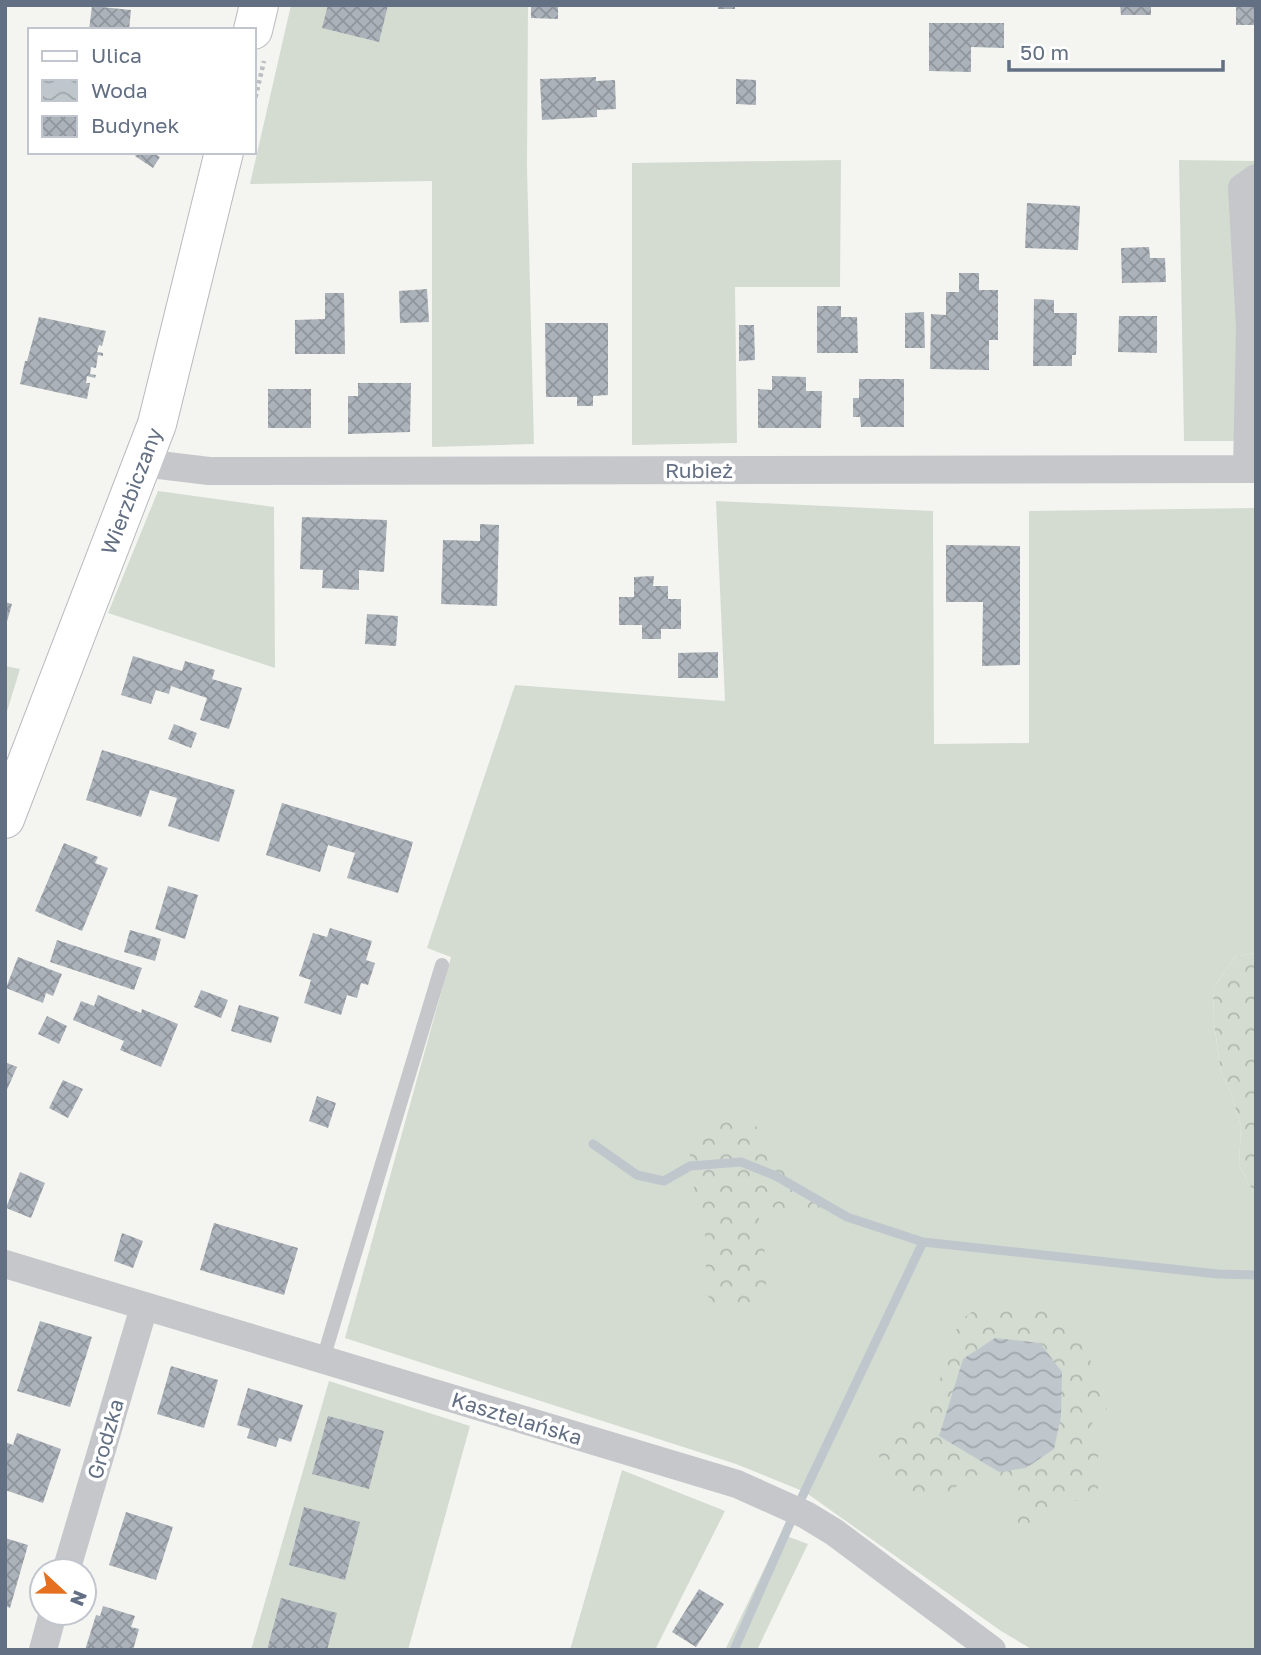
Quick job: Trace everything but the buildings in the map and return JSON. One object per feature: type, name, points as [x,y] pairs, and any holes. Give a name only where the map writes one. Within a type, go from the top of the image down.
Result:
[{"type":"street","points":[[254,28],[259,5]]},
{"type":"street","name":"Wierzbiczany","points":[[5,819],[157,424],[224,154]]},
{"type":"street","points":[[1252,470],[1250,327],[1242,188],[1256,178]]},
{"type":"street","name":"Rubież","points":[[142,465],[209,471],[1252,470]]},
{"type":"street","name":"Kasztelańska","points":[[5,1264],[737,1485],[780,1502],[834,1532],[992,1650]]},
{"type":"street","name":"Grodzka","points":[[70,1557],[144,1307]]},
{"type":"street","points":[[43,1650],[49,1627]]},
{"type":"lane","points":[[323,1359],[442,965]]},
{"type":"green space","points":[[291,5],[528,5],[527,167],[534,444],[432,447],[432,181],[250,184]]},
{"type":"green space","points":[[841,160],[840,287],[735,287],[737,443],[632,445],[632,163]]},
{"type":"green space","points":[[1179,160],[1256,161],[1256,441],[1184,441]]},
{"type":"green space","points":[[158,491],[274,507],[275,668],[108,613]]},
{"type":"green space","points":[[716,501],[933,511],[934,744],[1029,743],[1029,511],[1256,508],[1256,953],[1236,956],[1213,989],[1214,1024],[1221,1072],[1241,1126],[1239,1165],[1256,1197],[1256,1650],[1033,1650],[1001,1631],[805,1492],[736,1464],[345,1338],[451,957],[427,948],[515,685],[725,701]]},
{"type":"green space","points":[[5,666],[20,669],[5,718]]},
{"type":"green space","points":[[1256,953],[1256,1197],[1239,1165],[1241,1126],[1221,1072],[1214,1024],[1213,989],[1236,956]]},
{"type":"green space","points":[[727,1111],[749,1115],[774,1147],[822,1192],[822,1218],[803,1219],[788,1209],[759,1206],[759,1227],[767,1261],[766,1284],[748,1311],[713,1310],[704,1283],[708,1249],[693,1183],[689,1147],[708,1125]]},
{"type":"green space","points":[[977,1308],[1048,1308],[1080,1327],[1088,1356],[1105,1388],[1107,1409],[1092,1421],[1098,1454],[1098,1492],[1079,1501],[1062,1501],[1041,1521],[1031,1546],[1015,1546],[1021,1491],[1002,1483],[962,1482],[945,1496],[911,1491],[896,1484],[879,1456],[891,1425],[935,1396],[960,1321]]},
{"type":"green space","points":[[329,1381],[470,1426],[408,1650],[251,1650]]},
{"type":"green space","points":[[622,1470],[725,1511],[655,1650],[570,1650]]},
{"type":"green space","points":[[781,1534],[808,1544],[757,1650],[725,1650]]},
{"type":"water","points":[[995,1338],[1040,1343],[1062,1372],[1061,1417],[1054,1449],[1026,1468],[999,1472],[939,1436],[963,1359]]},
{"type":"waterway","points":[[593,1144],[637,1175],[664,1181],[690,1166],[741,1162],[776,1176],[847,1217],[923,1242],[1218,1274],[1256,1275]]},
{"type":"waterway","points":[[802,1497],[923,1242]]},
{"type":"waterway","points":[[734,1650],[791,1521]]}]
